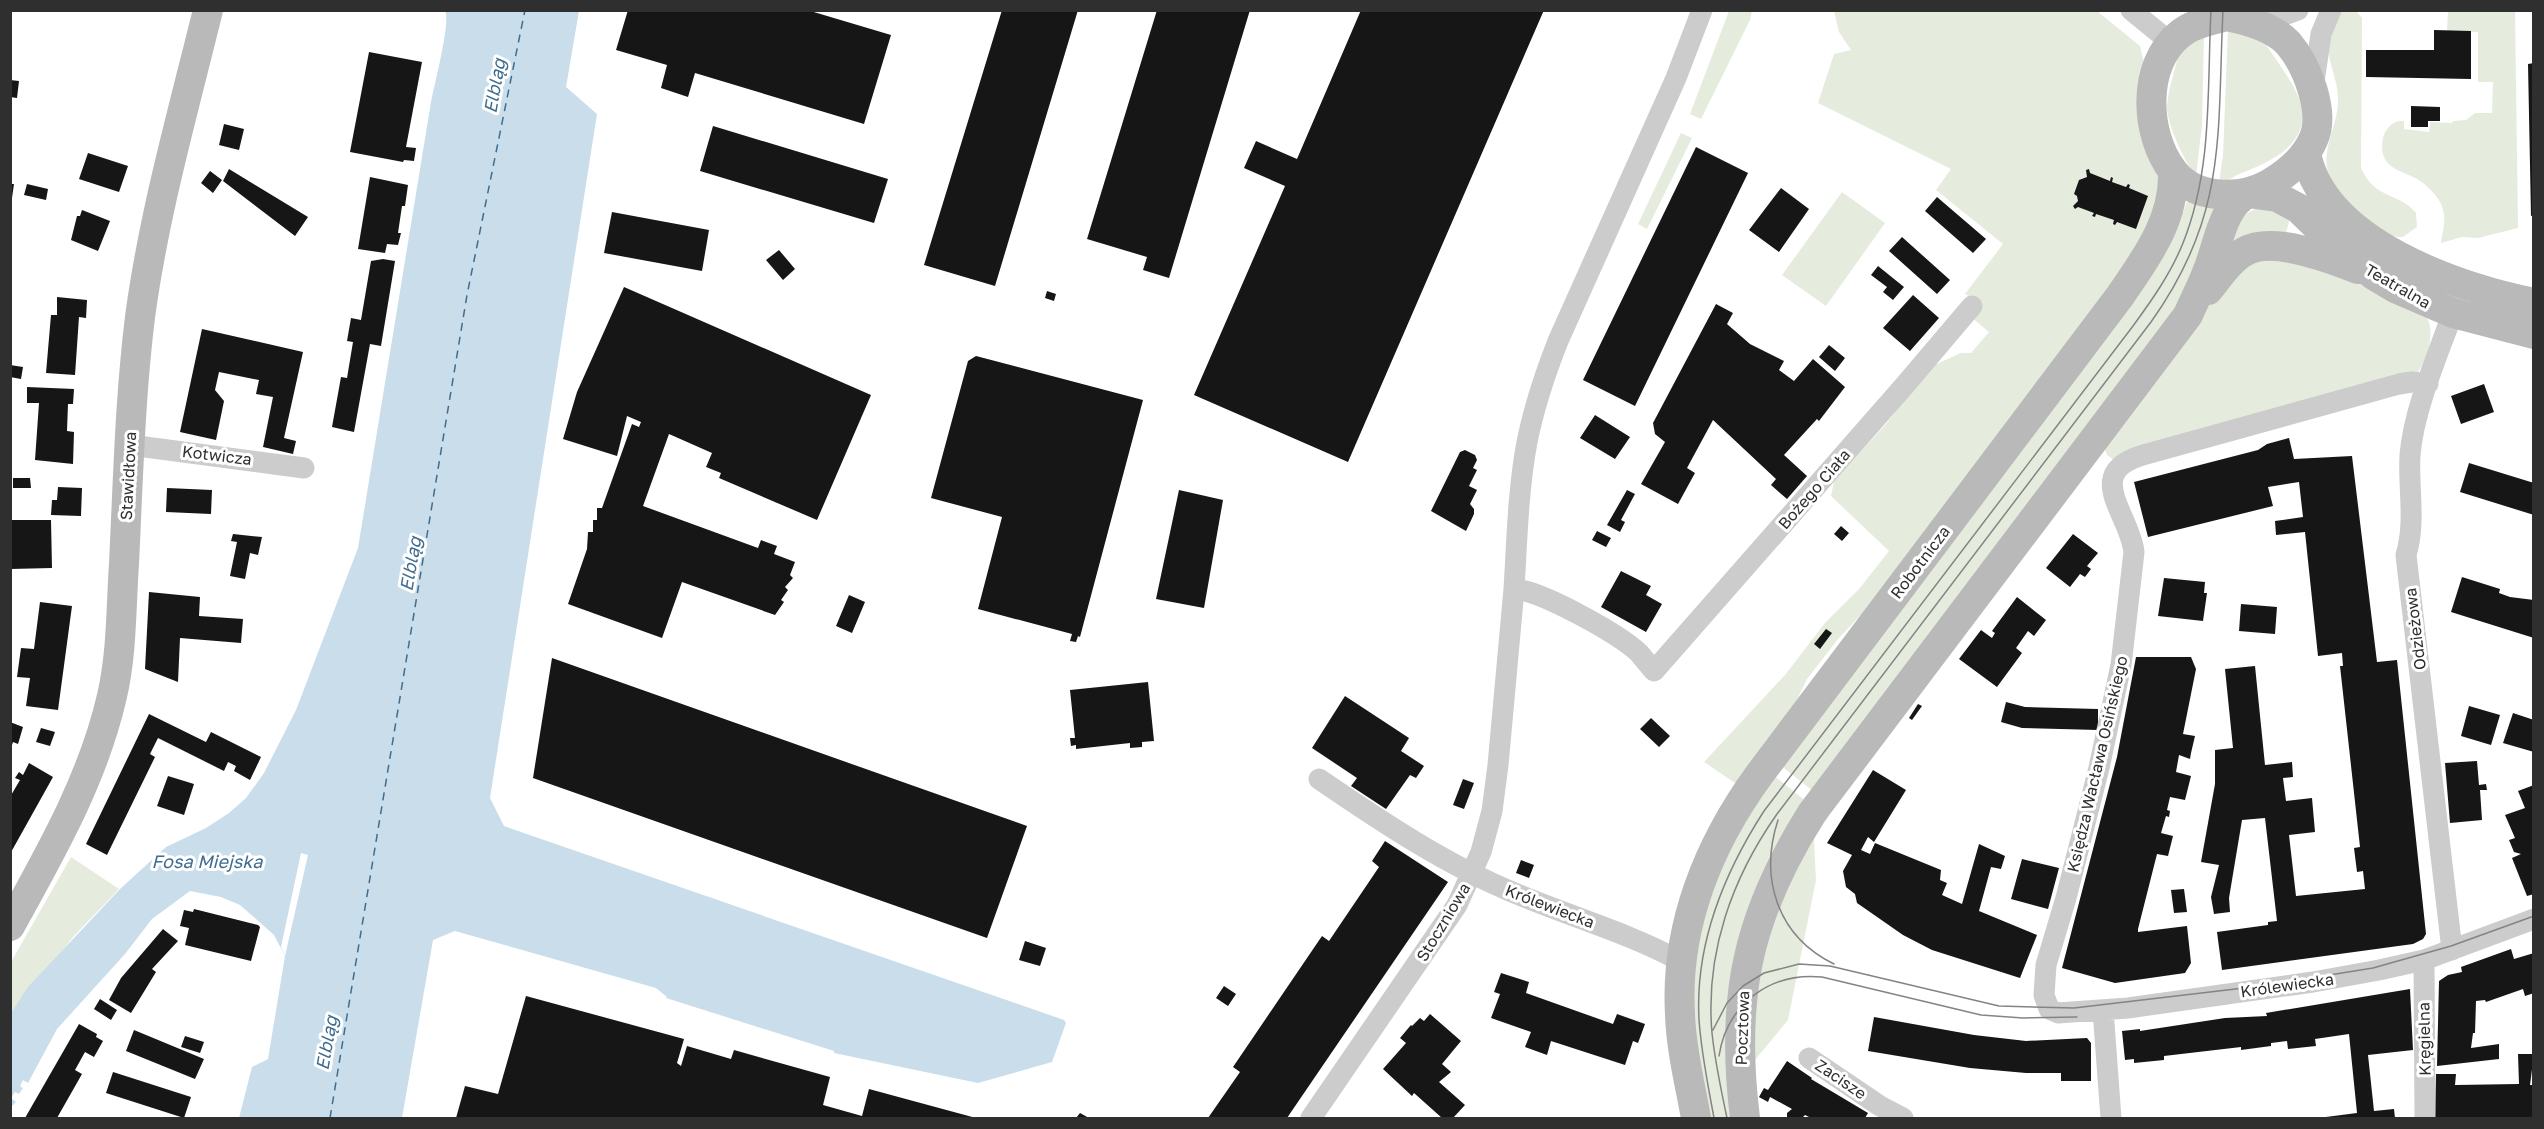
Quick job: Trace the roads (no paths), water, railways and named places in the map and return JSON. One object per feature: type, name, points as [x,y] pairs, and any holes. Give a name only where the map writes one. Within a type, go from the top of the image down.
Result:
[{"type":"main road","name":"Stawidłowa","points":[[10,926],[66,825],[85,781],[112,695],[120,634],[130,445],[140,319],[153,236],[208,10]]},
{"type":"main road","points":[[2236,16],[2285,20],[2313,93],[2318,122],[2314,139],[2306,153],[2292,169],[2248,193],[2211,194],[2192,186],[2173,171],[2152,121],[2151,105],[2156,72],[2170,42],[2192,27],[2236,16]]},
{"type":"main road","name":"Teatralna","points":[[2306,153],[2312,176],[2321,192],[2344,217],[2393,252],[2462,285],[2534,303]]},
{"type":"main road","name":"Robotnicza","points":[[1682,962],[1695,897],[1711,855],[1732,814],[2120,296],[2163,228],[2172,198],[2173,171]]},
{"type":"main road","points":[[2188,315],[2209,269],[2225,219],[2235,204],[2248,193]]},
{"type":"main road","name":"Teatralna","points":[[2248,193],[2277,197],[2298,208],[2334,243],[2374,276],[2432,306],[2534,334]]},
{"type":"main road","points":[[2188,315],[2237,256],[2260,246],[2287,248],[2335,261],[2374,276]]},
{"type":"main road","name":"Pocztowa","points":[[1745,1119],[1738,1046],[1739,1019],[1753,938],[1777,872],[1812,813],[2188,315]]},
{"type":"main road","points":[[1682,962],[1680,985],[1682,1036],[1696,1119]]},
{"type":"street","points":[[1472,872],[1488,832],[1492,811],[1516,589],[1522,474],[1527,442],[1543,383],[1563,330],[1676,78],[1702,10]]},
{"type":"street","points":[[2131,10],[2170,42]]},
{"type":"street","points":[[2313,93],[2321,34],[2331,10]]},
{"type":"street","name":"Odzieżowa","points":[[2452,950],[2406,555],[2412,538],[2410,455],[2428,384],[2462,285]]},
{"type":"street","name":"Bożego Ciała","points":[[1516,589],[1538,594],[1609,633],[1638,653],[1654,671],[1890,403],[1972,306]]},
{"type":"street","name":"Księdza Wacława Osińskiego","points":[[2044,995],[2046,965],[2066,898],[2093,790],[2121,665],[2134,552],[2133,539],[2111,489],[2115,471],[2120,464],[2130,458],[2400,384],[2412,382],[2428,384]]},
{"type":"street","name":"Kotwicza","points":[[130,445],[304,468]]},
{"type":"street","name":"Stoczniowa","points":[[1311,1119],[1423,957],[1456,905],[1472,872],[1396,831],[1319,779]]},
{"type":"street","name":"Królewiecka","points":[[1472,872],[1515,894],[1628,937],[1682,962]]},
{"type":"street","name":"Królewiecka","points":[[2044,995],[2049,1009],[2058,1013],[2103,1010],[2313,982],[2424,960],[2534,920]]},
{"type":"street","name":"Kręgielna","points":[[2424,960],[2425,1119]]},
{"type":"street","points":[[2103,1010],[2111,1119]]},
{"type":"street","name":"Zacisze","points":[[1809,1058],[1880,1106],[1904,1119]]},
{"type":"water","points":[[445,11],[579,11],[566,87],[597,114],[490,798],[504,826],[1064,1020],[1066,1023],[1052,1062],[978,1083],[834,1053],[834,1051],[666,998],[656,988],[455,931],[433,940],[402,1118],[239,1118],[252,1067],[268,1059],[285,956],[274,935],[240,905],[221,897],[190,891],[152,919],[125,954],[57,1029],[28,1083],[23,1080],[20,1086],[23,1088],[19,1094],[15,1092],[11,1098],[16,1102],[10,1108],[10,1015],[27,988],[120,889],[166,847],[206,828],[246,798],[264,773],[296,710],[358,548],[431,102],[446,28]]},
{"type":"tram line","points":[[1714,1118],[1701,1044],[1699,991],[1707,937],[1715,910],[1736,859],[1764,811],[2133,326],[2167,276],[2193,215],[2204,157],[2211,10]]},
{"type":"tram line","points":[[1727,1118],[1713,1044],[1711,1003],[1718,945],[1735,890],[1747,864],[1777,814],[2151,322],[2176,283],[2194,245],[2206,209],[2214,172],[2218,135],[2223,10]]},
{"type":"tram line","points":[[1778,820],[1771,863],[1772,884],[1777,903],[1786,921],[1799,938],[1814,952],[1834,964]]},
{"type":"tram line","points":[[1713,1030],[1727,1003],[1743,986],[1764,973],[1799,964],[1830,966],[1999,1006],[2074,1008],[2261,986],[2373,968],[2451,946],[2534,916]]},
{"type":"tram line","points":[[1719,1056],[1731,1021],[1741,1007],[1754,995],[1769,986],[1803,977],[1822,977],[1981,1015],[2023,1018],[2077,1017]]},
{"type":"water label","name":"Elbląg","points":[[495,86]]},
{"type":"water label","name":"Elbląg","points":[[411,564]]},
{"type":"water label","name":"Fosa Miejska","points":[[207,862]]},
{"type":"water label","name":"Elbląg","points":[[327,1043]]}]
